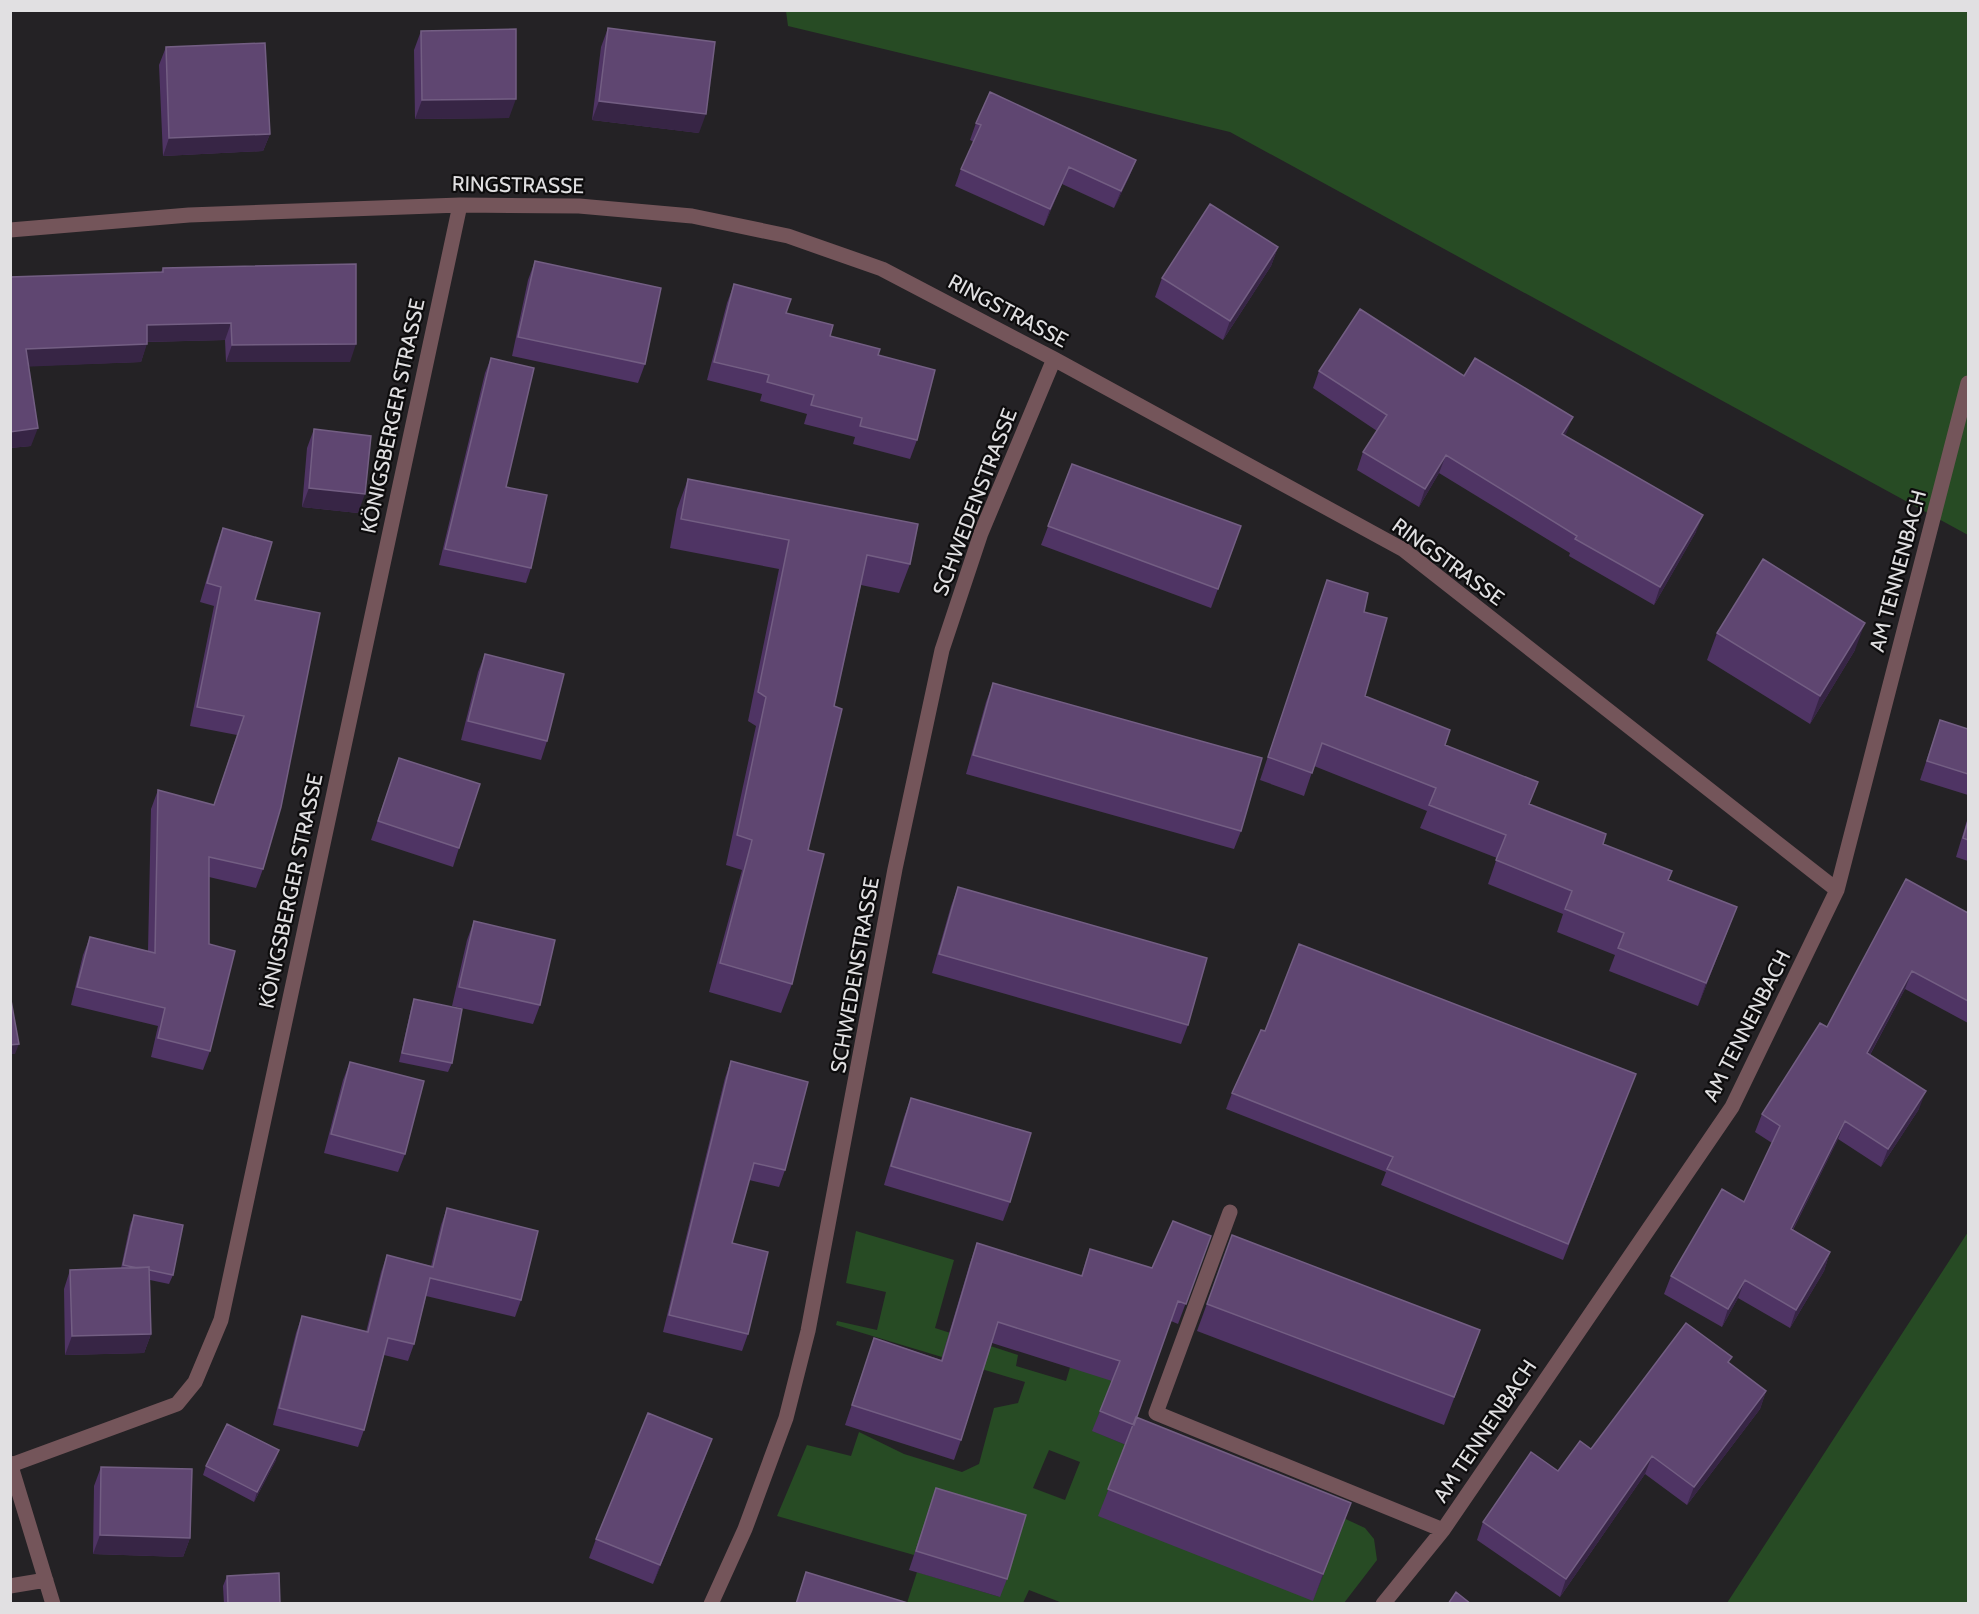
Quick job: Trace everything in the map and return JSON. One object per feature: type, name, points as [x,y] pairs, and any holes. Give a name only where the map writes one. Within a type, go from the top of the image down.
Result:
[{"type":"street","name":"RINGSTRASSE","points":[[10,230],[189,215],[460,205],[579,206],[692,216],[788,236],[882,269],[1054,359],[1404,550],[1837,890]]},
{"type":"street","name":"KÖNIGSBERGER STRASSE","points":[[11,1464],[177,1404],[185,1396],[200,1372],[220,1320],[460,205]]},
{"type":"street","name":"SCHWEDENSTRASSE","points":[[711,1604],[745,1529],[786,1418],[808,1331],[895,869],[942,650],[981,533],[1054,359]]},
{"type":"street","name":"AM TENNENBACH","points":[[1383,1604],[1443,1530],[1731,1107],[1837,890],[1968,382]]},
{"type":"street","points":[[1230,1212],[1156,1413],[1443,1530]]},
{"type":"street","points":[[11,1464],[53,1604]]},
{"type":"street","points":[[10,1586],[46,1580]]},
{"type":"green space","points":[[786,11],[1968,11],[1968,535],[1230,132],[788,26]]},
{"type":"green space","points":[[856,1231],[954,1260],[935,1328],[1018,1355],[1016,1366],[1066,1381],[1083,1323],[1132,1324],[1093,1431],[1126,1445],[1322,1508],[1365,1528],[1374,1539],[1377,1560],[1344,1603],[1065,1604],[1029,1590],[1023,1603],[907,1603],[917,1572],[1000,1597],[914,1555],[777,1516],[807,1445],[851,1456],[859,1432],[904,1454],[962,1472],[979,1464],[994,1408],[1018,1403],[1025,1382],[836,1325],[837,1321],[877,1330],[886,1292],[846,1283]],"holes":[[[1049,1450],[1080,1462],[1065,1500],[1033,1488]]]},
{"type":"green space","points":[[1968,1232],[1968,1603],[1727,1603]]},
{"type":"building","points":[[608,28],[715,42],[706,114],[599,101]]},
{"type":"building","points":[[516,29],[516,99],[422,100],[421,31]]},
{"type":"building","points":[[265,43],[270,134],[169,138],[166,47]]},
{"type":"building","points":[[990,92],[1136,160],[1121,191],[1069,167],[1050,209],[961,169],[981,125],[976,123]]},
{"type":"building","points":[[1210,204],[1278,247],[1230,321],[1162,278]]},
{"type":"building","points":[[535,261],[661,288],[645,364],[518,337]]},
{"type":"building","points":[[356,264],[356,344],[232,345],[231,323],[147,325],[147,344],[26,349],[38,428],[10,432],[10,277],[163,272],[163,268]]},
{"type":"building","points":[[734,284],[791,299],[786,313],[833,325],[830,336],[880,349],[878,355],[935,370],[917,440],[860,426],[862,418],[811,405],[814,395],[767,382],[769,375],[714,362]]},
{"type":"building","points":[[1360,309],[1464,376],[1475,358],[1573,417],[1562,434],[1703,515],[1660,587],[1575,539],[1577,536],[1446,455],[1425,489],[1363,452],[1387,415],[1319,371]]},
{"type":"building","points":[[491,358],[534,368],[506,487],[547,495],[531,568],[445,549]]},
{"type":"building","points":[[314,429],[371,436],[365,494],[309,488]]},
{"type":"building","points":[[1072,464],[1241,526],[1218,589],[1048,526]]},
{"type":"building","points":[[688,479],[918,524],[910,564],[867,555],[834,706],[842,709],[808,850],[824,854],[792,984],[720,963],[752,840],[737,835],[766,697],[758,692],[789,540],[681,519]]},
{"type":"building","points":[[223,528],[272,542],[255,600],[320,613],[281,807],[263,869],[209,857],[209,944],[235,951],[210,1051],[158,1038],[165,1008],[77,987],[90,937],[155,953],[158,790],[214,805],[244,716],[197,707],[221,587],[207,583]]},
{"type":"building","points":[[1763,559],[1865,623],[1820,696],[1717,633]]},
{"type":"building","points":[[1327,580],[1368,593],[1364,612],[1387,618],[1365,696],[1450,730],[1445,745],[1538,782],[1529,804],[1606,834],[1603,844],[1672,871],[1668,880],[1737,907],[1706,983],[1618,948],[1624,933],[1565,909],[1572,891],[1496,860],[1506,835],[1429,805],[1436,788],[1322,743],[1312,773],[1268,757]]},
{"type":"building","points":[[485,654],[564,674],[547,741],[468,721]]},
{"type":"building","points":[[993,683],[1262,758],[1241,831],[973,755]]},
{"type":"building","points":[[1940,720],[1968,729],[1968,774],[1927,761]]},
{"type":"building","points":[[399,758],[480,784],[459,848],[378,821]]},
{"type":"building","points":[[1968,821],[1968,840],[1963,838]]},
{"type":"building","points":[[1906,879],[1968,913],[1968,1001],[1912,971],[1867,1053],[1926,1091],[1888,1149],[1845,1121],[1791,1229],[1830,1252],[1796,1310],[1745,1280],[1728,1309],[1671,1276],[1722,1189],[1744,1202],[1780,1126],[1762,1114],[1820,1023],[1827,1027]]},
{"type":"building","points":[[958,887],[1207,958],[1188,1025],[939,954]]},
{"type":"building","points":[[474,921],[555,940],[540,1005],[459,987]]},
{"type":"building","points":[[1299,944],[1636,1074],[1568,1244],[1387,1169],[1393,1157],[1232,1093],[1261,1030],[1265,1031]]},
{"type":"building","points":[[10,995],[19,1044],[10,1045]]},
{"type":"building","points":[[414,999],[462,1009],[452,1063],[402,1053]]},
{"type":"building","points":[[731,1061],[808,1082],[785,1170],[754,1163],[732,1243],[768,1252],[748,1334],[669,1315]]},
{"type":"building","points":[[350,1062],[424,1081],[405,1154],[331,1134]]},
{"type":"building","points":[[911,1098],[1031,1133],[1010,1202],[891,1166]]},
{"type":"building","points":[[447,1208],[538,1231],[521,1300],[430,1278],[414,1344],[388,1338],[364,1430],[279,1408],[302,1316],[368,1332],[387,1255],[433,1267]]},
{"type":"building","points":[[134,1215],[183,1225],[173,1275],[149,1270],[149,1267],[137,1268],[123,1265]]},
{"type":"building","points":[[1173,1221],[1211,1236],[1186,1304],[1178,1301],[1134,1425],[1100,1411],[1120,1361],[998,1322],[961,1440],[852,1405],[874,1338],[942,1361],[977,1243],[1082,1276],[1090,1249],[1152,1268]]},
{"type":"building","points":[[1232,1235],[1480,1330],[1454,1397],[1207,1304]]},
{"type":"building","points":[[149,1267],[151,1334],[72,1336],[70,1270]]},
{"type":"building","points":[[1686,1323],[1732,1357],[1728,1362],[1766,1391],[1694,1487],[1652,1456],[1566,1579],[1483,1522],[1531,1452],[1558,1471],[1580,1441],[1591,1449]]},
{"type":"building","points":[[648,1413],[712,1439],[660,1565],[596,1539]]},
{"type":"building","points":[[1136,1417],[1351,1503],[1323,1574],[1108,1489]]},
{"type":"building","points":[[227,1424],[279,1450],[257,1492],[206,1466]]},
{"type":"building","points":[[101,1467],[192,1469],[190,1538],[100,1535]]},
{"type":"building","points":[[936,1488],[1026,1515],[1007,1579],[916,1551]]},
{"type":"building","points":[[806,1572],[908,1603],[908,1604],[796,1604]]},
{"type":"building","points":[[279,1573],[280,1604],[228,1604],[227,1576]]},
{"type":"building","points":[[1456,1592],[1471,1604],[1448,1604]]}]
